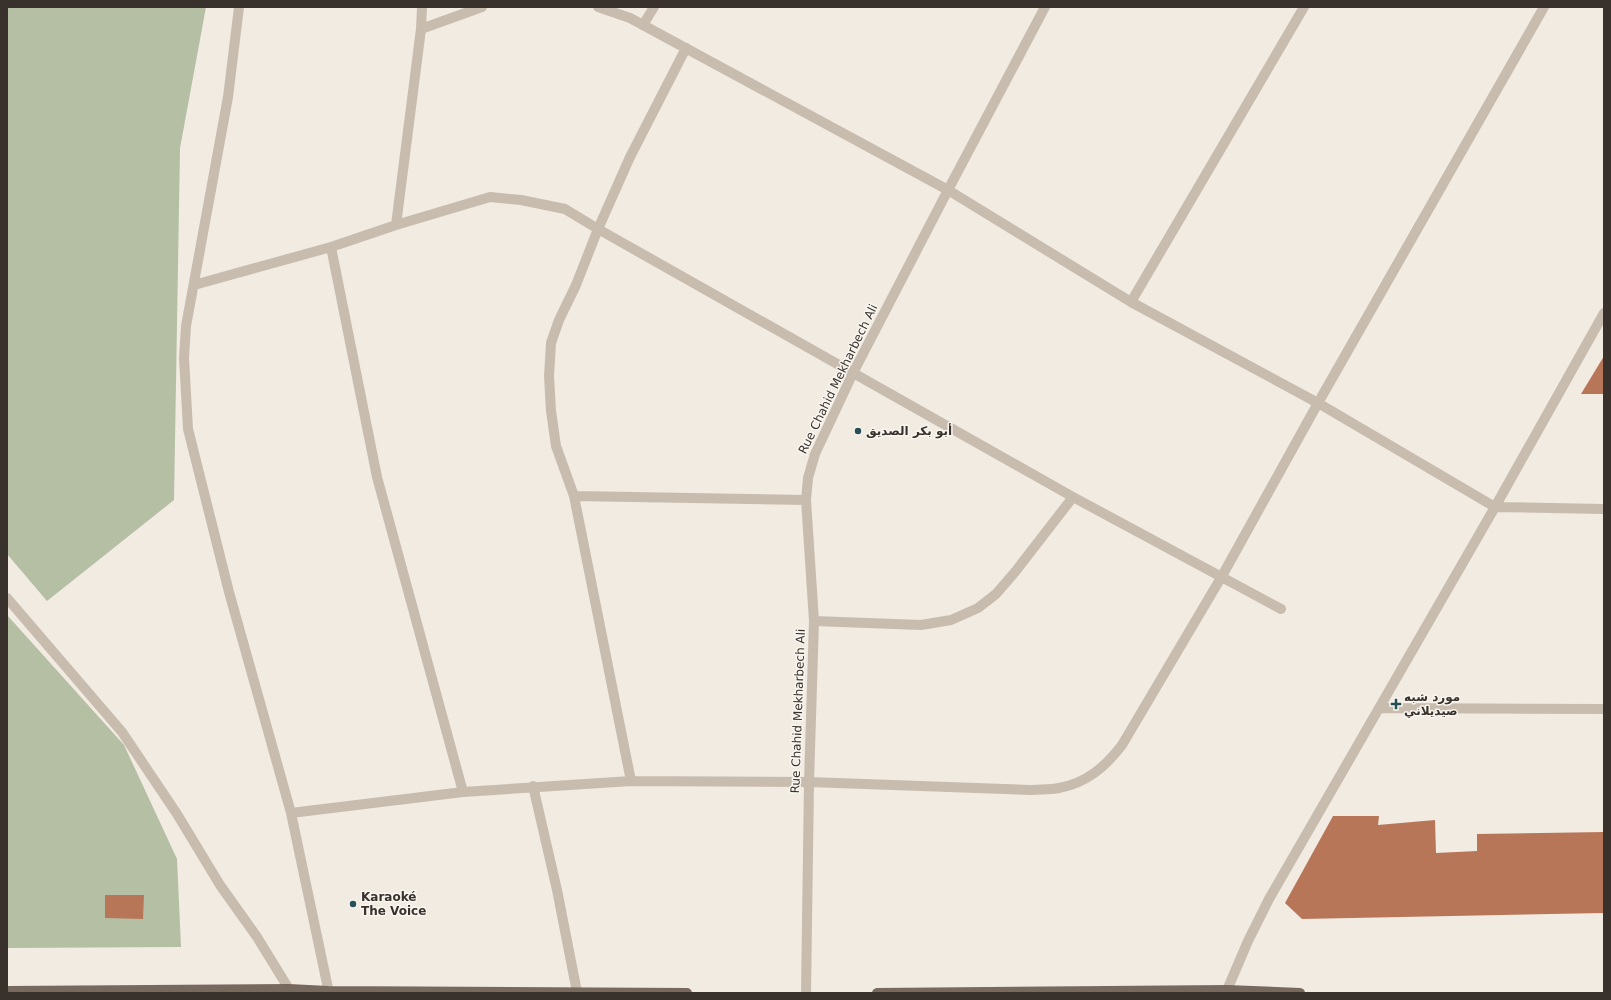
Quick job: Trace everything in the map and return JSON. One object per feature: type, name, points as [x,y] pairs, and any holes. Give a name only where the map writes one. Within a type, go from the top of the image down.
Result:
[{"type":"main road","points":[[7,990],[289,989],[328,992],[687,993]]},
{"type":"main road","points":[[877,993],[1227,990],[1300,993]]},
{"type":"street","points":[[239,7],[228,97],[186,326],[184,358],[188,429],[229,592],[291,813],[328,992]]},
{"type":"street","points":[[396,225],[421,29],[422,7]]},
{"type":"street","points":[[421,29],[482,7]]},
{"type":"street","points":[[598,7],[630,18],[948,190],[1131,302],[1318,403],[1495,507],[1604,509]]},
{"type":"street","points":[[643,25],[654,7]]},
{"type":"street","points":[[1131,302],[1304,7]]},
{"type":"street","points":[[291,813],[463,792],[533,786],[631,781],[809,782],[1031,790],[1059,788],[1080,782],[1098,772],[1122,745],[1222,576],[1318,403],[1544,7]]},
{"type":"street","name":"Rue Chahid Mekharbech Ali","points":[[806,993],[809,782],[814,621],[806,500],[808,478],[815,454],[853,373],[1043,8]]},
{"type":"street","points":[[631,781],[574,496],[556,446],[551,411],[549,376],[551,343],[559,320],[576,285],[598,229],[630,157],[686,48]]},
{"type":"street","points":[[194,285],[331,247],[396,225],[490,197],[521,200],[565,209],[1073,497],[1281,609]]},
{"type":"street","points":[[331,247],[377,477],[463,792]]},
{"type":"street","points":[[1227,990],[1248,941],[1269,899],[1495,507],[1604,313]]},
{"type":"street","points":[[574,496],[806,500]]},
{"type":"street","points":[[814,621],[921,625],[950,620],[978,608],[996,594],[1015,572],[1073,497]]},
{"type":"street","points":[[7,598],[122,732],[177,814],[220,885],[256,937],[289,989]]},
{"type":"street","points":[[1379,708],[1604,708]]},
{"type":"street","points":[[533,786],[557,890],[577,992]]},
{"type":"green space","points":[[7,7],[206,7],[180,148],[174,500],[47,601],[7,554]]},
{"type":"green space","points":[[7,615],[124,745],[177,859],[181,947],[7,948]]},
{"type":"building","points":[[1604,356],[1604,394],[1581,394]]},
{"type":"building","points":[[1333,816],[1379,816],[1378,825],[1435,820],[1436,853],[1477,851],[1477,834],[1604,832],[1604,913],[1302,919],[1285,903]]},
{"type":"building","points":[[105,895],[144,895],[143,919],[105,918]]},
{"type":"place","name":"أبو بكر الصديق","points":[[858,431]]},
{"type":"place","name":"مورد شبه صيديلاني","points":[[1396,704]]},
{"type":"place","name":"Karaoké The Voice","points":[[353,904]]}]
